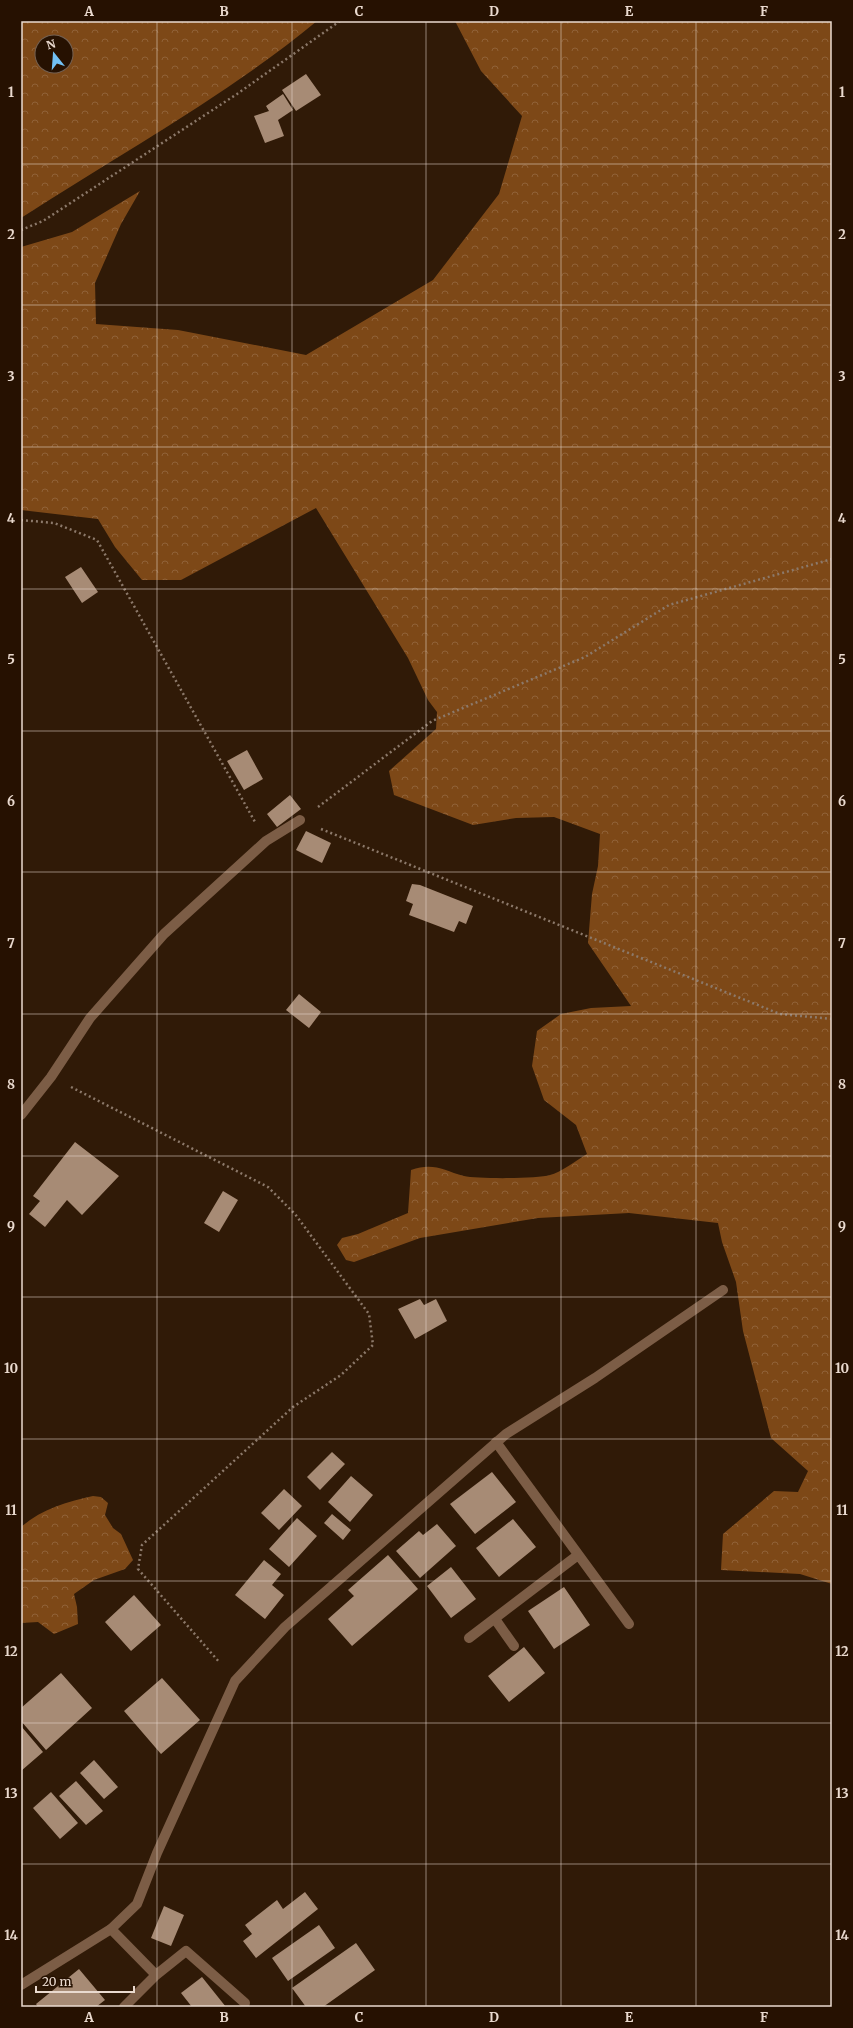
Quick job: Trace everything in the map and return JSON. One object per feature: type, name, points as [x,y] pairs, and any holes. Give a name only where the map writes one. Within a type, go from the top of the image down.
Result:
[{"type":"street","points":[[21,1115],[51,1077],[90,1018],[164,934],[266,841],[300,820]]},
{"type":"street","points":[[21,1985],[111,1929],[137,1904],[157,1853],[235,1681],[285,1626],[496,1442],[595,1378],[723,1290]]},
{"type":"street","points":[[496,1442],[629,1624]]},
{"type":"street","points":[[470,1638],[578,1554]]},
{"type":"street","points":[[494,1619],[514,1646]]},
{"type":"street","points":[[111,1929],[156,1975]]},
{"type":"street","points":[[124,2007],[156,1975],[186,1951],[245,2003]]},
{"type":"path","points":[[21,230],[43,221],[210,111],[340,21]]},
{"type":"path","points":[[21,520],[54,523],[97,540],[266,841]]},
{"type":"path","points":[[300,820],[432,721],[585,657],[669,605],[832,559]]},
{"type":"path","points":[[300,820],[780,1014],[832,1019]]},
{"type":"path","points":[[51,1077],[268,1187],[295,1214],[369,1314],[373,1345],[341,1376],[293,1407],[142,1545],[138,1569],[235,1681]]},
{"type":"green space","points":[[21,21],[317,21],[282,49],[209,100],[21,218]]},
{"type":"green space","points":[[455,21],[832,21],[832,1584],[800,1574],[721,1570],[723,1534],[774,1491],[798,1492],[808,1471],[771,1438],[743,1331],[736,1282],[722,1242],[718,1223],[629,1213],[538,1218],[420,1238],[354,1262],[346,1260],[337,1245],[342,1238],[358,1234],[408,1213],[411,1170],[432,1167],[444,1169],[464,1176],[481,1178],[533,1177],[554,1174],[587,1154],[576,1125],[544,1100],[532,1066],[537,1031],[561,1014],[591,1008],[631,1006],[588,943],[592,894],[598,866],[600,834],[554,817],[516,818],[473,825],[394,795],[389,771],[436,729],[437,712],[428,700],[408,658],[316,508],[181,580],[142,580],[115,547],[98,519],[21,510],[21,247],[72,232],[140,191],[121,224],[95,283],[96,324],[178,330],[306,355],[433,280],[499,194],[522,116],[481,71]]},
{"type":"green space","points":[[93,1496],[101,1497],[108,1503],[105,1515],[113,1528],[121,1534],[133,1560],[125,1569],[94,1580],[74,1594],[77,1607],[78,1624],[54,1634],[38,1622],[21,1623],[21,1527],[37,1515],[55,1507]]},
{"type":"building","points":[[306,74],[321,95],[296,111],[282,90]]},
{"type":"building","points":[[283,94],[293,110],[278,120],[284,136],[265,143],[254,116],[269,111],[266,106]]},
{"type":"building","points":[[81,567],[98,592],[82,603],[65,577]]},
{"type":"building","points":[[247,750],[263,779],[244,790],[227,761]]},
{"type":"building","points":[[290,795],[301,809],[277,827],[267,814]]},
{"type":"building","points":[[306,831],[331,843],[322,863],[296,850]]},
{"type":"building","points":[[412,884],[420,885],[473,906],[466,924],[459,921],[454,932],[409,915],[413,904],[406,901]]},
{"type":"building","points":[[299,994],[321,1012],[309,1028],[286,1010]]},
{"type":"building","points":[[75,1142],[119,1176],[82,1215],[67,1200],[45,1227],[29,1214],[40,1201],[33,1196]]},
{"type":"building","points":[[223,1191],[238,1200],[219,1232],[204,1223]]},
{"type":"building","points":[[420,1299],[424,1305],[436,1299],[447,1321],[415,1339],[398,1309]]},
{"type":"building","points":[[332,1452],[345,1464],[320,1490],[307,1477]]},
{"type":"building","points":[[492,1472],[516,1502],[475,1534],[450,1504]]},
{"type":"building","points":[[351,1476],[373,1495],[350,1522],[328,1502]]},
{"type":"building","points":[[284,1489],[302,1506],[279,1530],[261,1513]]},
{"type":"building","points":[[332,1514],[351,1530],[343,1540],[324,1523]]},
{"type":"building","points":[[297,1518],[317,1536],[289,1567],[269,1549]]},
{"type":"building","points":[[513,1519],[536,1547],[499,1577],[476,1548]]},
{"type":"building","points":[[437,1524],[456,1546],[420,1578],[396,1551],[419,1531],[423,1535]]},
{"type":"building","points":[[388,1555],[418,1589],[352,1646],[328,1619],[354,1596],[348,1590]]},
{"type":"building","points":[[264,1560],[281,1574],[272,1585],[284,1595],[265,1619],[235,1595]]},
{"type":"building","points":[[451,1567],[476,1599],[451,1618],[427,1586]]},
{"type":"building","points":[[564,1587],[590,1625],[554,1649],[528,1611]]},
{"type":"building","points":[[134,1595],[161,1625],[131,1651],[105,1622]]},
{"type":"building","points":[[524,1647],[545,1673],[509,1702],[488,1676]]},
{"type":"building","points":[[61,1673],[92,1708],[46,1750],[21,1721],[21,1708]]},
{"type":"building","points":[[162,1678],[200,1720],[161,1754],[124,1711]]},
{"type":"building","points":[[21,1726],[43,1752],[21,1771]]},
{"type":"building","points":[[94,1760],[118,1787],[104,1799],[80,1773]]},
{"type":"building","points":[[76,1781],[103,1811],[86,1825],[59,1796]]},
{"type":"building","points":[[51,1792],[78,1823],[60,1839],[33,1808]]},
{"type":"building","points":[[305,1892],[318,1909],[256,1958],[243,1941],[252,1934],[245,1925],[277,1900],[283,1909]]},
{"type":"building","points":[[164,1906],[184,1915],[171,1946],[151,1938]]},
{"type":"building","points":[[319,1925],[335,1948],[288,1981],[272,1958]]},
{"type":"building","points":[[356,1943],[375,1970],[323,2007],[306,2007],[292,1988]]},
{"type":"building","points":[[79,1969],[105,2000],[96,2007],[38,2007],[36,2004]]},
{"type":"building","points":[[202,1977],[226,2007],[192,2007],[181,1993]]}]
